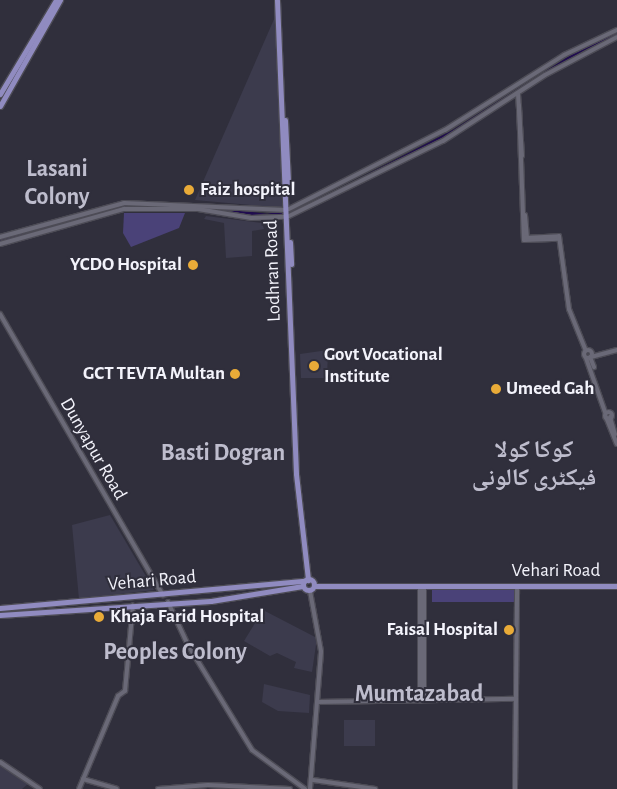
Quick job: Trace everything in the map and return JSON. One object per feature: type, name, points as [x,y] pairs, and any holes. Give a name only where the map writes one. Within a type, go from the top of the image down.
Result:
[{"type":"main road","points":[[0,94],[56,0]]},
{"type":"main road","points":[[0,106],[60,0]]},
{"type":"main road","name":"Lodhran Road","points":[[278,0],[297,482],[305,582]]},
{"type":"main road","points":[[305,582],[315,586],[310,591],[305,582]]},
{"type":"main road","name":"Vehari Road","points":[[0,608],[163,596],[305,582]]},
{"type":"main road","name":"Vehari Road","points":[[0,615],[168,602],[210,601],[305,582]]},
{"type":"main road","name":"Vehari Road","points":[[315,586],[617,586]]},
{"type":"street","points":[[0,237],[130,202],[287,214],[445,130],[564,55],[617,30]]},
{"type":"street","points":[[0,244],[124,209],[198,209],[251,218],[287,214],[442,141],[518,94],[617,37]]},
{"type":"street","points":[[518,94],[526,238],[558,238],[568,302],[585,352],[589,356],[617,444]]},
{"type":"street","name":"Dunyapur Road","points":[[0,314],[163,596]]},
{"type":"street","points":[[589,356],[617,349]]},
{"type":"street","points":[[607,414],[617,440]]},
{"type":"street","points":[[422,586],[422,700]]},
{"type":"street","points":[[515,789],[516,586]]},
{"type":"street","points":[[310,591],[320,638],[310,789]]},
{"type":"street","points":[[168,602],[188,645],[252,750],[306,789]]},
{"type":"street","points":[[79,789],[118,696],[125,691],[133,605]]},
{"type":"street","points":[[316,702],[516,699]]},
{"type":"street","points":[[0,762],[40,789]]},
{"type":"street","points":[[83,779],[117,789]]},
{"type":"street","points":[[312,780],[375,789]]},
{"type":"street","points":[[158,789],[208,785],[290,789]]},
{"type":"shaded area","points":[[275,17],[284,208],[195,200]]},
{"type":"shaded area","points":[[124,213],[185,213],[179,228],[131,247],[123,233]]},
{"type":"shaded area","points":[[206,216],[262,223],[264,229],[252,231],[252,256],[226,258],[224,223],[204,219]]},
{"type":"shaded area","name":"Govt Vocational Institute","points":[[328,350],[327,378],[301,378],[300,354]]},
{"type":"shaded area","points":[[110,515],[154,590],[79,599],[72,525]]},
{"type":"shaded area","points":[[432,587],[514,587],[514,602],[432,602]]},
{"type":"shaded area","points":[[263,610],[317,638],[312,672],[294,668],[296,662],[277,653],[270,656],[244,641]]},
{"type":"shaded area","points":[[264,684],[310,695],[309,713],[278,711],[262,702]]},
{"type":"shaded area","points":[[344,720],[375,720],[375,746],[344,746]]},
{"type":"shaded area","points":[[0,766],[28,784],[22,789],[0,789]]},
{"type":"waterway","points":[[331,194],[453,131],[584,48],[617,33]]},
{"type":"waterway","points":[[221,209],[267,215],[301,208]]},
{"type":"waterway","points":[[0,240],[27,231]]},
{"type":"place","name":"Faiz hospital","points":[[189,190]]},
{"type":"place","name":"YCDO Hospital","points":[[193,265]]},
{"type":"place","name":"Govt Vocational Institute","points":[[314,366]]},
{"type":"place","name":"GCT TEVTA Multan","points":[[235,374]]},
{"type":"place","name":"Umeed Gah","points":[[496,389]]},
{"type":"place","name":"Khaja Farid Hospital","points":[[99,617]]},
{"type":"place","name":"Faisal Hospital","points":[[509,630]]},
{"type":"district","name":"Lasani Colony","points":[[57,184]]},
{"type":"district","name":"Basti Dogran","points":[[223,454]]},
{"type":"district","name":"کوکا کولا فیکٹری کالونی","points":[[534,465]]},
{"type":"district","name":"Peoples Colony","points":[[175,653]]},
{"type":"district","name":"Mumtazabad","points":[[419,695]]}]
